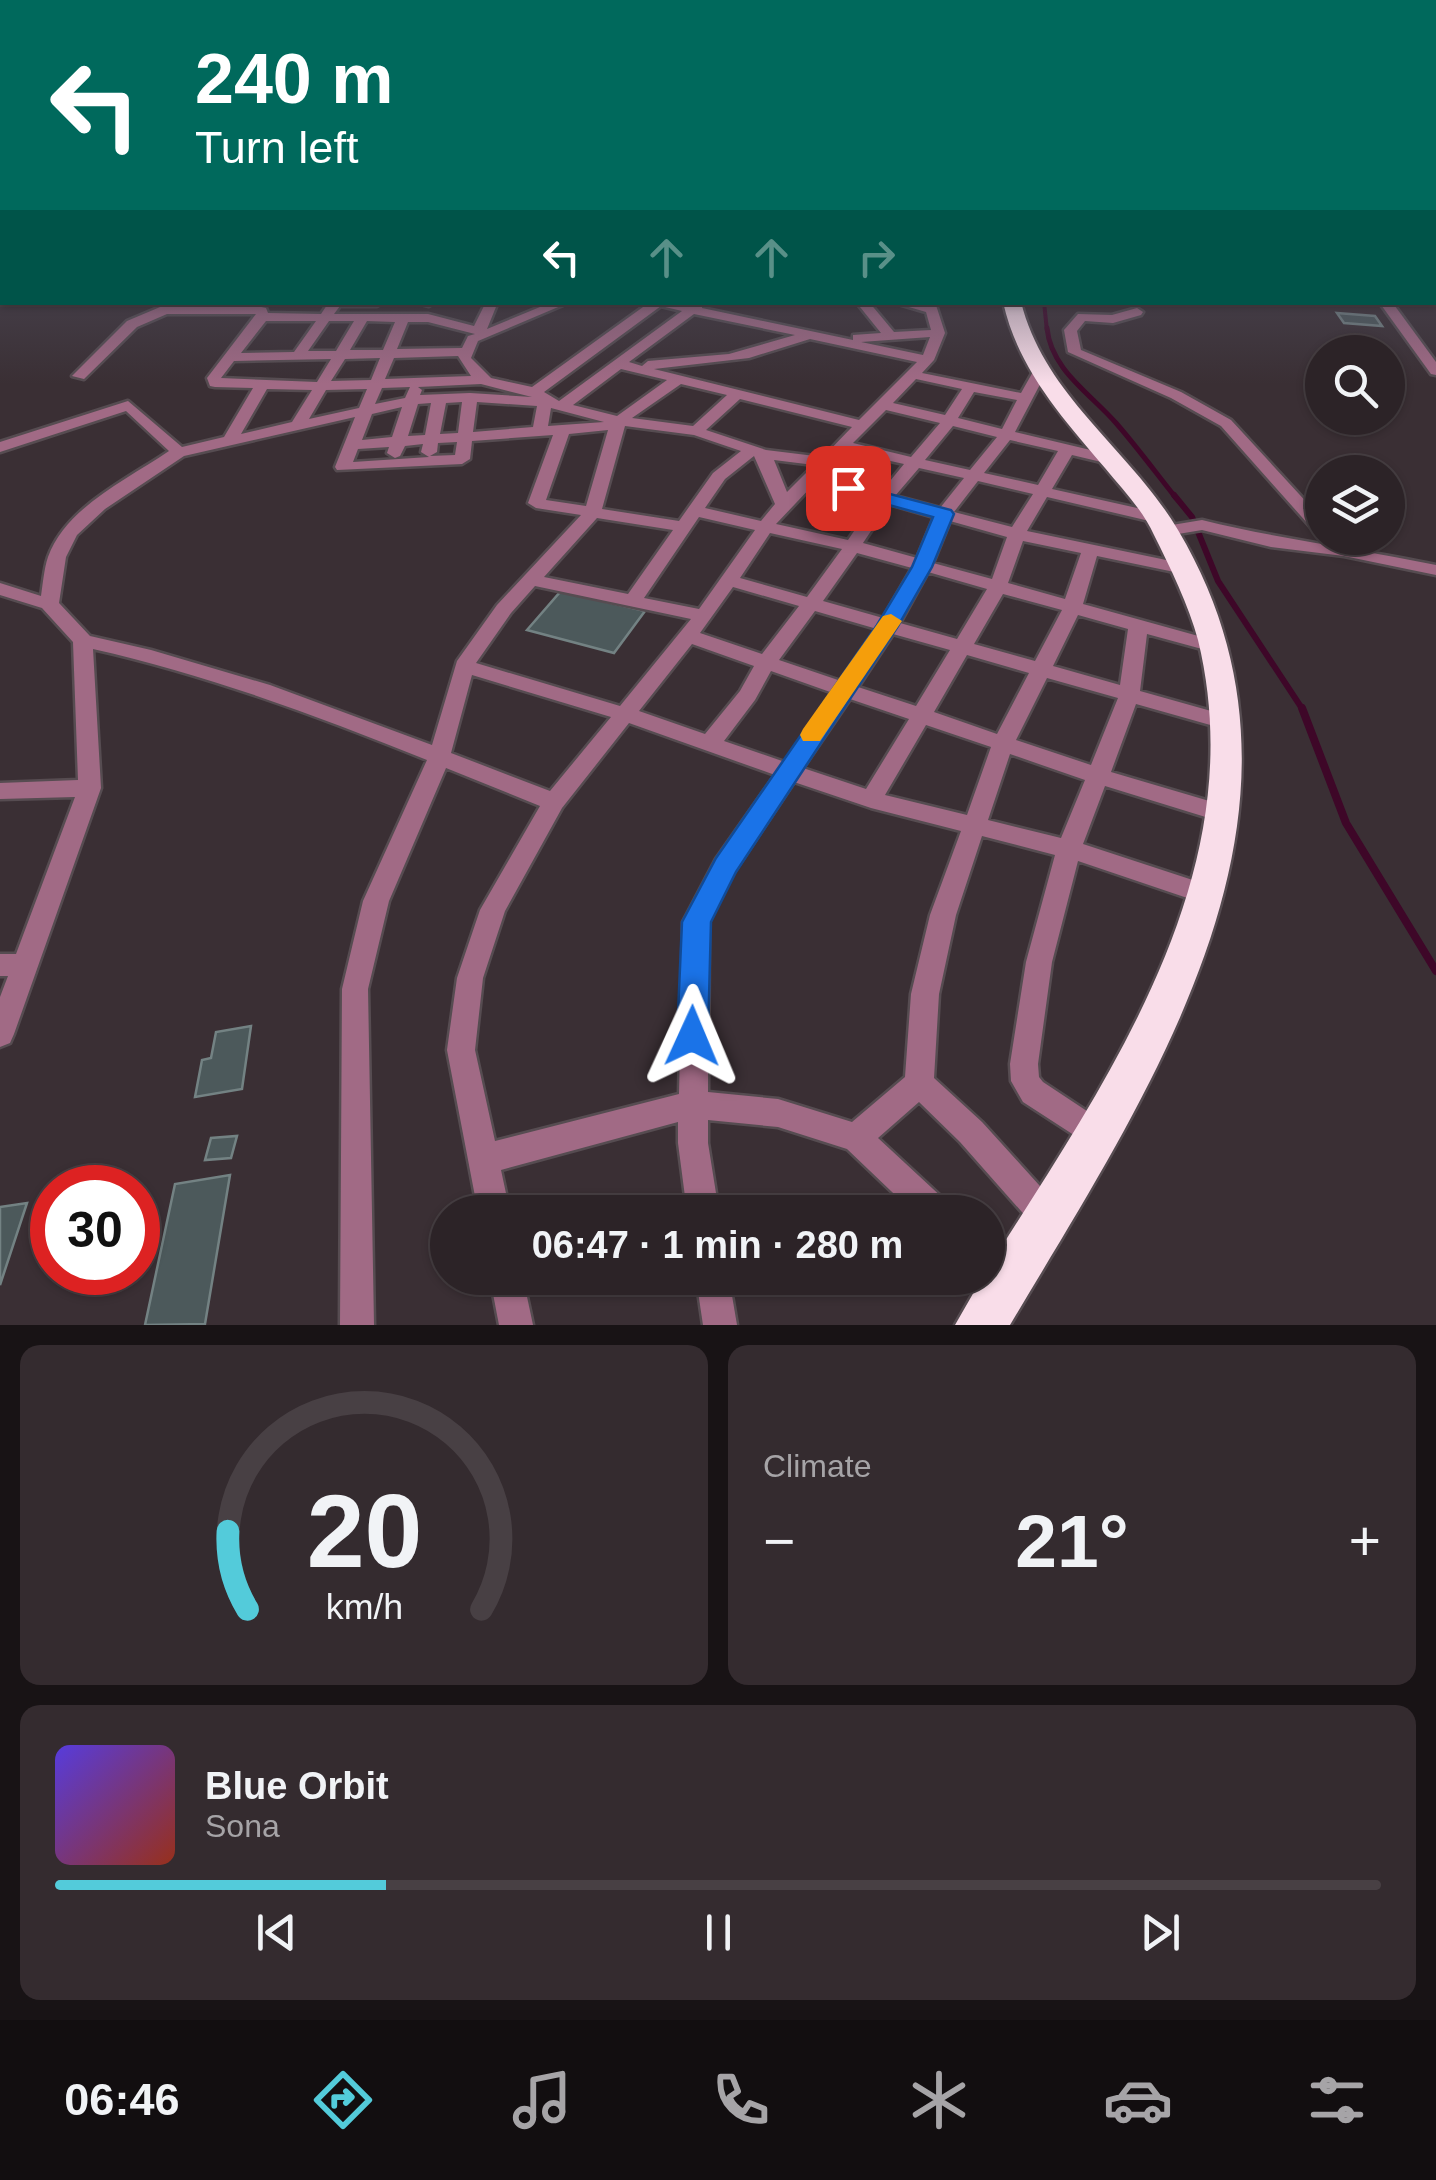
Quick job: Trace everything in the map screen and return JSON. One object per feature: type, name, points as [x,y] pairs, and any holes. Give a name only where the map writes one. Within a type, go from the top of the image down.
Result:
[{"type":"highway","points":[[1005,1263],[1047,1217],[1097,1135],[1189,958],[1208,895],[1230,769],[1228,723],[1214,646],[1188,570],[1162,525],[1114,460],[1032,386],[1013,305]]},
{"type":"highway","points":[[981,1325],[990,1295]]},
{"type":"street","points":[[79,376],[132,324],[176,305]]},
{"type":"street","points":[[297,357],[334,305]]},
{"type":"street","points":[[442,320],[447,305]]},
{"type":"street","points":[[232,358],[464,352],[481,330],[491,305]]},
{"type":"street","points":[[262,317],[363,317],[396,312],[481,330],[555,305]]},
{"type":"street","points":[[166,310],[237,306],[262,311],[262,317],[212,381],[228,386],[377,385],[439,400],[540,397],[656,305]]},
{"type":"street","points":[[865,305],[891,336]]},
{"type":"street","points":[[1387,305],[1436,371]]},
{"type":"street","points":[[563,405],[697,306],[836,341],[970,386],[1032,386],[1006,435],[944,514],[922,567],[888,626],[726,866],[696,922],[692,1104],[701,1195]]},
{"type":"street","points":[[491,1195],[461,1050],[470,978],[494,910],[554,802],[704,616],[783,504],[920,368],[938,333],[931,306]]},
{"type":"street","points":[[396,312],[387,356],[343,468],[462,460],[470,397]]},
{"type":"street","points":[[1137,312],[1113,320],[1082,317],[1070,330],[1075,352],[1176,395],[1226,423],[1305,510]]},
{"type":"street","points":[[298,425],[363,317]]},
{"type":"street","points":[[836,341],[938,333]]},
{"type":"street","points":[[636,366],[746,355],[779,349],[807,335]]},
{"type":"street","points":[[1417,345],[1436,346]]},
{"type":"street","points":[[464,352],[470,368],[481,380],[619,421],[696,431],[758,452],[826,462],[912,461],[1162,525],[1202,526],[1271,542],[1305,543]]},
{"type":"street","points":[[619,364],[862,426]]},
{"type":"street","points":[[50,604],[57,557],[70,533],[99,505],[180,452],[364,413],[415,392],[481,380]]},
{"type":"street","points":[[351,445],[562,432],[619,421],[677,380]]},
{"type":"street","points":[[230,440],[261,386]]},
{"type":"street","points":[[709,744],[748,695],[766,664],[912,461],[949,421],[970,386]]},
{"type":"street","points":[[392,465],[415,392]]},
{"type":"street","points":[[696,431],[736,396]]},
{"type":"street","points":[[540,397],[540,432]]},
{"type":"street","points":[[427,462],[439,400]]},
{"type":"street","points":[[0,447],[128,405],[180,452]]},
{"type":"street","points":[[884,405],[1114,460]]},
{"type":"street","points":[[356,1325],[355,988],[376,901],[439,758],[464,666],[504,608],[592,514],[619,421]]},
{"type":"street","points":[[562,432],[536,503],[592,514],[768,524],[1214,646]]},
{"type":"street","points":[[871,800],[998,588],[1018,534],[1067,450]]},
{"type":"street","points":[[758,452],[783,504]]},
{"type":"street","points":[[632,601],[719,476],[758,452]]},
{"type":"street","points":[[826,462],[885,498],[1018,534],[1188,570]]},
{"type":"street","points":[[856,1138],[919,1083],[925,994],[943,915],[1003,744],[1072,608],[1090,551]]},
{"type":"street","points":[[1379,555],[1436,570]]},
{"type":"street","points":[[532,580],[704,616]]},
{"type":"street","points":[[730,580],[1228,723]]},
{"type":"street","points":[[0,589],[50,604],[83,641],[148,654],[226,677],[554,802]]},
{"type":"street","points":[[1097,1135],[1024,1081],[1039,962],[1069,849],[1129,696],[1138,628]]},
{"type":"street","points":[[688,636],[1095,775],[1225,814]]},
{"type":"street","points":[[0,1034],[13,965],[90,788],[83,641]]},
{"type":"street","points":[[464,666],[624,714],[871,800],[1069,849],[1208,895]]},
{"type":"street","points":[[0,791],[90,788]]},
{"type":"street","points":[[919,1083],[970,1132],[1047,1217]]},
{"type":"street","points":[[484,1159],[692,1104],[778,1114],[856,1138],[917,1195]]},
{"type":"street","points":[[510,1295],[516,1325]]},
{"type":"street","points":[[716,1295],[720,1325]]},
{"type":"building","points":[[1337,313],[1375,316],[1382,326],[1344,323]]},
{"type":"building","points":[[561,591],[645,611],[614,653],[527,630]]},
{"type":"building","points":[[251,1026],[242,1089],[195,1097],[202,1060],[211,1058],[216,1032]]},
{"type":"building","points":[[237,1136],[231,1158],[205,1160],[211,1138]]},
{"type":"building","points":[[230,1175],[205,1324],[145,1325],[151,1295],[160,1295],[160,1254],[175,1184]]},
{"type":"building","points":[[27,1203],[0,1285],[0,1207]]},
{"type":"waterway","points":[[1044,305],[1047,331]]},
{"type":"waterway","points":[[1047,328],[1064,369],[1116,423],[1176,498]]},
{"type":"waterway","points":[[1174,495],[1192,517],[1218,581],[1302,709]]},
{"type":"waterway","points":[[1302,709],[1346,823],[1436,971]]},
{"type":"slow traffic","points":[[812,735],[891,621]]},
{"type":"route","points":[[692,1036],[696,922],[726,866],[888,626],[922,567],[944,514],[848,488]]}]
